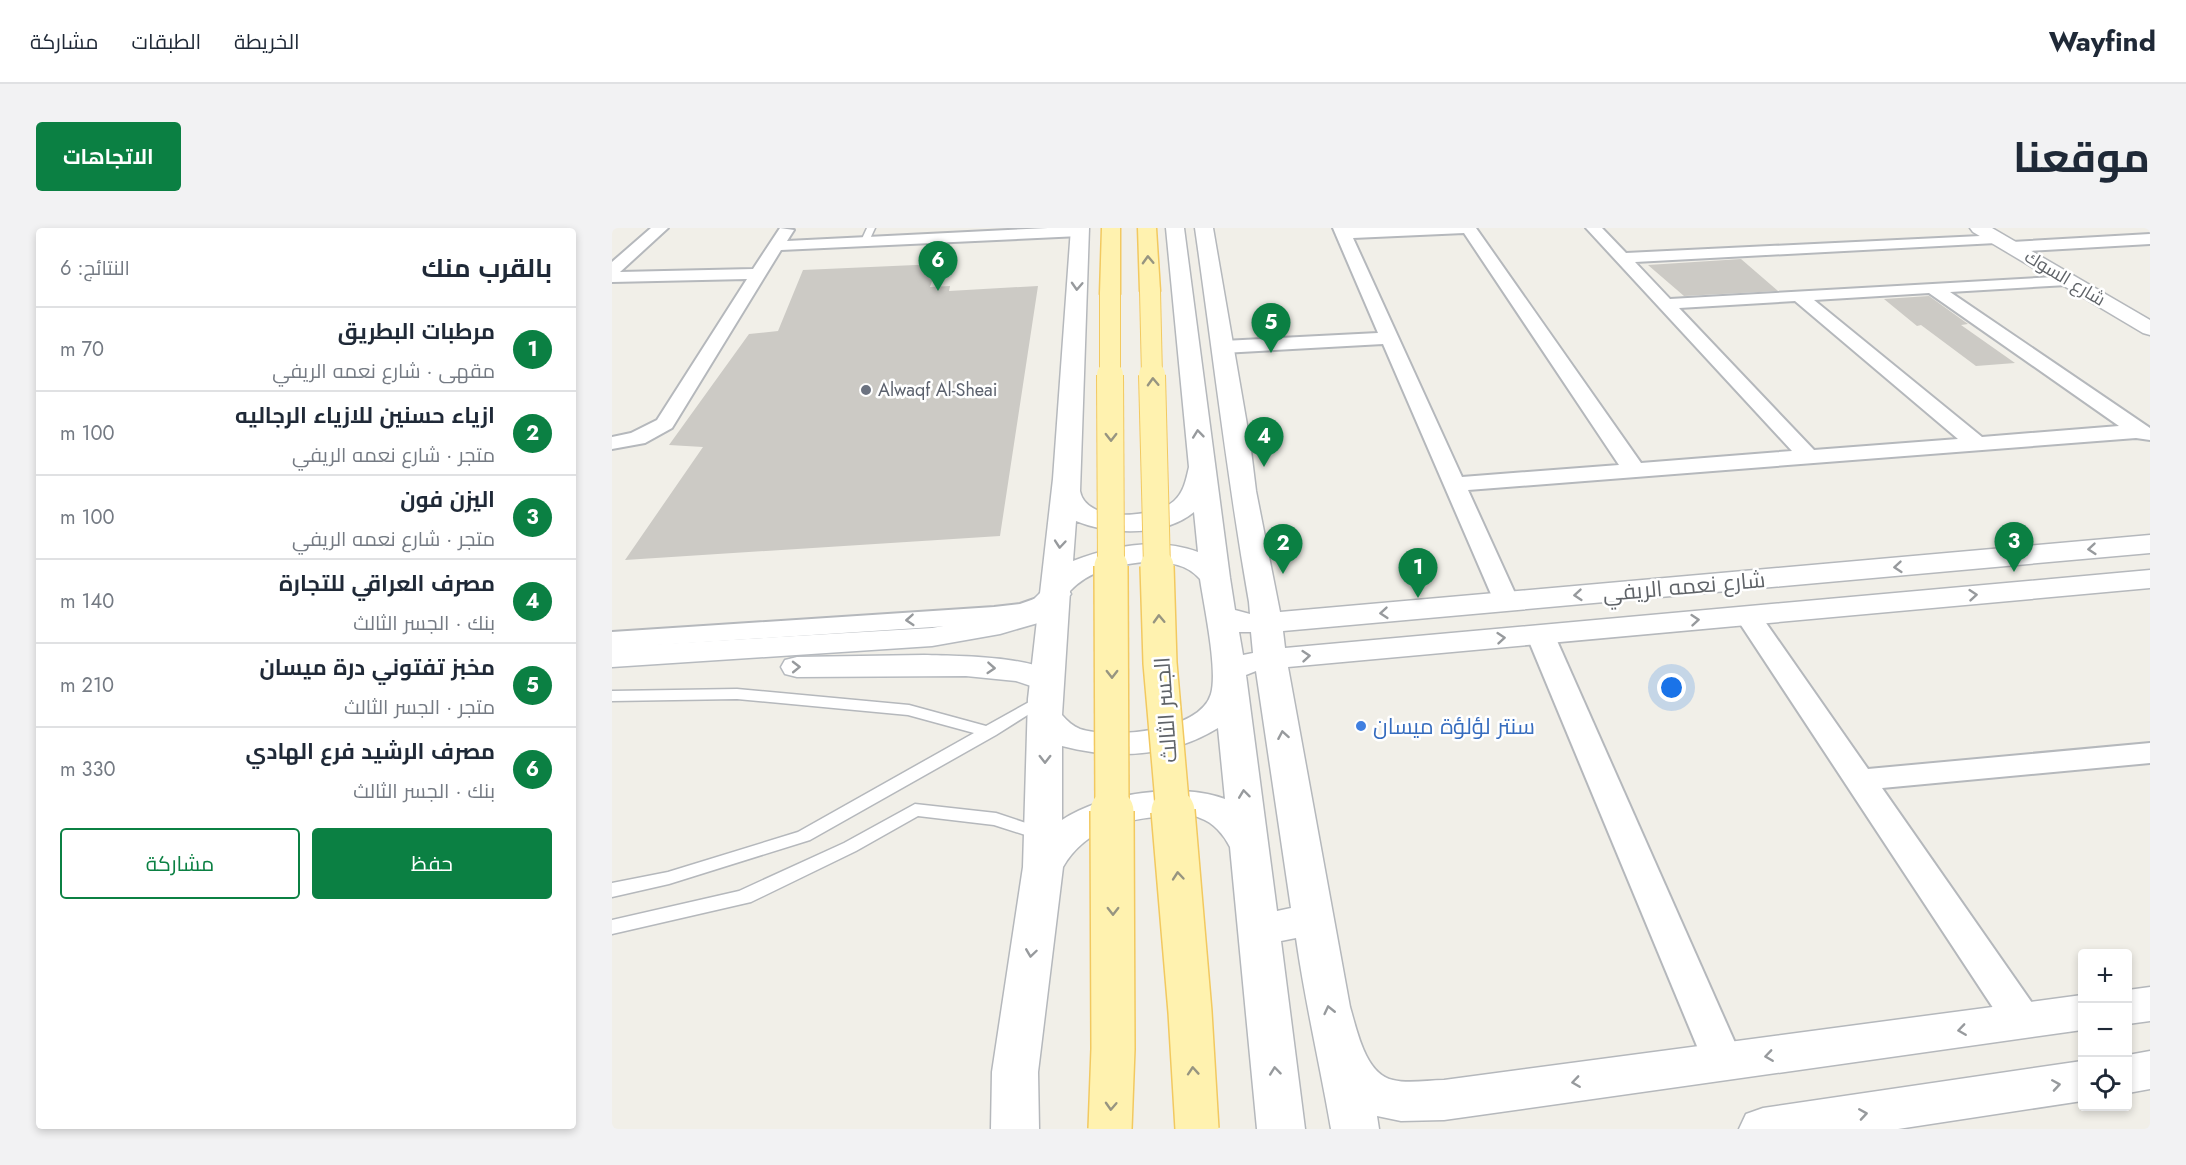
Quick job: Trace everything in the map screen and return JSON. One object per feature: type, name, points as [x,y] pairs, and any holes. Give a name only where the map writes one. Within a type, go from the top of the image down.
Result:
[{"type":"main road","points":[[1090,229],[1110,294],[1113,1049],[1110,1129]]},
{"type":"main road","name":"الجسر الثالث","points":[[1181,229],[1150,291],[1160,663],[1190,1011],[1197,1129]]},
{"type":"street","points":[[612,270],[660,228]]},
{"type":"street","points":[[612,443],[637,438],[665,424],[787,228]]},
{"type":"street","points":[[1506,602],[1342,231],[1466,228],[1635,471]]},
{"type":"street","points":[[1594,228],[1808,456]]},
{"type":"street","points":[[1832,228],[1857,246]]},
{"type":"street","name":"شارع السوك","points":[[1979,228],[2145,323]]},
{"type":"street","points":[[776,246],[868,235],[1090,229],[1054,594],[1046,699],[1043,851],[1015,1072],[1015,1129]]},
{"type":"street","points":[[1181,229],[1223,347],[1243,491],[1328,1007],[1343,1062],[1355,1129]]},
{"type":"street","points":[[1181,229],[1202,467],[1215,578],[1230,675],[1281,1129]]},
{"type":"street","points":[[1623,258],[1857,246],[2150,240]]},
{"type":"street","points":[[612,278],[758,274]]},
{"type":"street","points":[[1665,304],[2067,280]]},
{"type":"street","points":[[1934,289],[2145,434]]},
{"type":"street","points":[[1800,297],[1976,443]]},
{"type":"street","points":[[1223,347],[1389,338]]},
{"type":"street","points":[[1454,484],[1976,443],[2145,434]]},
{"type":"street","points":[[1066,479],[1068,498],[1077,510],[1094,520],[1133,522],[1175,513],[1184,506],[1200,484],[1202,467]]},
{"type":"street","name":"شارع نعمه الريفي","points":[[1230,675],[1268,641],[1506,602],[2150,544]]},
{"type":"street","points":[[612,657],[933,637],[1000,625],[1027,616],[1054,594],[1063,578],[1088,564],[1141,554],[1176,556],[1197,561],[1215,578]]},
{"type":"street","name":"شارع نعمه الريفي","points":[[1220,615],[1268,641],[1540,634],[2150,579]]},
{"type":"street","points":[[612,640],[1009,614],[1025,611],[1054,594]]},
{"type":"street","points":[[1748,616],[2023,1021]]},
{"type":"street","points":[[1540,634],[1724,1063]]},
{"type":"street","points":[[612,674],[756,668],[943,665],[1024,672],[1046,699],[1053,727],[1067,736],[1120,744],[1144,742],[1195,728],[1212,717],[1223,705],[1228,694],[1230,675]]},
{"type":"street","points":[[1859,780],[2150,753]]},
{"type":"street","points":[[1043,851],[1049,853],[1064,837],[1086,821],[1117,811],[1181,804],[1208,806],[1227,816],[1244,836],[1250,851]]},
{"type":"street","points":[[1258,930],[1314,919]]},
{"type":"street","points":[[2132,1006],[2150,1004]]},
{"type":"street","points":[[1343,1062],[1362,1084],[1378,1097],[1405,1101],[1444,1100],[2078,1014]]},
{"type":"street","points":[[2132,1073],[2150,1070]]},
{"type":"street","points":[[995,1129],[1015,1072]]},
{"type":"street","points":[[1763,1129],[2078,1082]]},
{"type":"street","points":[[1399,1129],[1407,1115],[1421,1106],[1444,1100]]},
{"type":"lane","points":[[612,696],[737,694],[909,710],[990,732]]},
{"type":"lane","points":[[612,890],[669,878],[804,836],[1046,699]]},
{"type":"lane","points":[[612,927],[744,897],[850,847],[915,810],[996,819],[1043,851]]},
{"type":"building","points":[[1741,259],[1778,291],[1684,296],[1648,265]]},
{"type":"building","name":"Alwaqf Al-Sheai","points":[[938,264],[930,287],[950,286],[949,291],[1038,286],[1000,536],[625,560],[703,447],[669,445],[749,334],[778,331],[803,270]]},
{"type":"building","points":[[1929,296],[1968,324],[1961,325],[2015,363],[1976,366],[1921,325],[1917,326],[1884,299]]},
{"type":"place","name":"مصرف الرشيد فرع الهادي","points":[[938,291]]},
{"type":"place","name":"مخبز تفتوني درة ميسان","points":[[1271,353]]},
{"type":"place","name":"Alwaqf Al-Sheai","points":[[866,390]]},
{"type":"place","name":"مصرف العراقي للتجارة","points":[[1264,467]]},
{"type":"place","name":"اليزن فون","points":[[2014,572]]},
{"type":"place","name":"ازياء حسنين للازياء الرجاليه","points":[[1283,574]]},
{"type":"place","name":"مرطبات البطريق","points":[[1418,598]]},
{"type":"place","name":"سنتر لؤلؤة ميسان","points":[[1361,726]]}]
